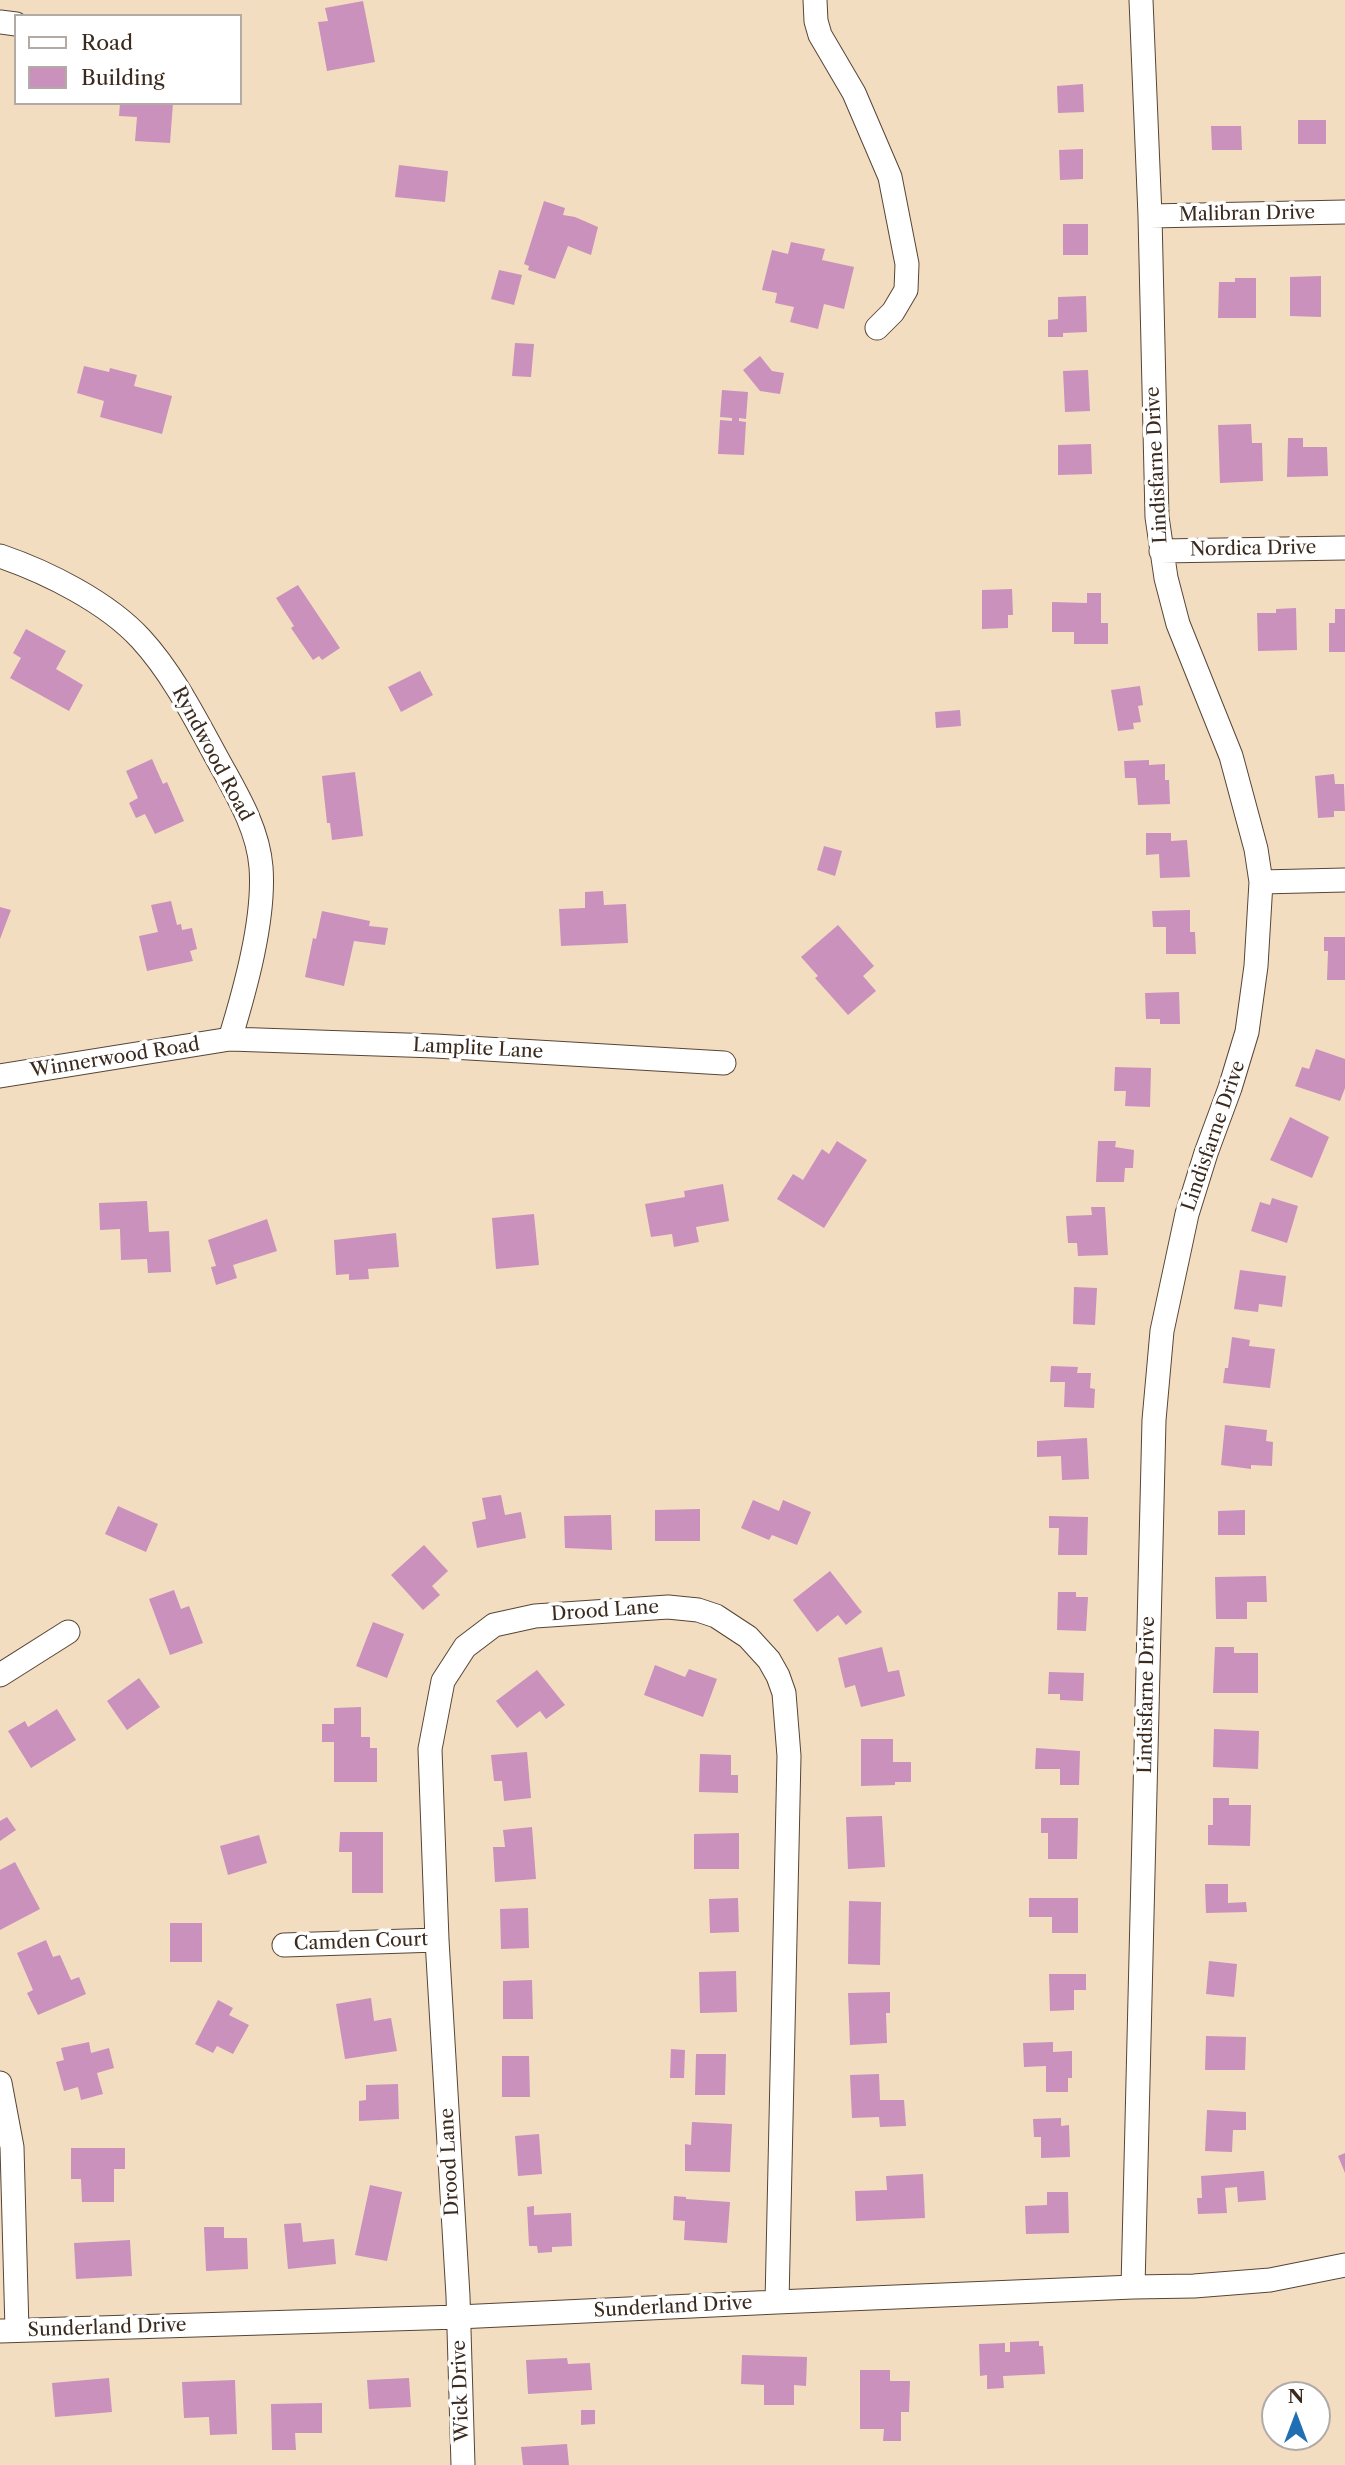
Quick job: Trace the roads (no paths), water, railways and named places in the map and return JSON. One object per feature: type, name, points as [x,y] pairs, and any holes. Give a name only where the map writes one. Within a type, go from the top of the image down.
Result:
[{"type":"street","points":[[815,0],[820,35],[853,93],[890,177],[908,264],[906,290],[893,312],[877,328]]},
{"type":"street","name":"Lindisfarne Drive","points":[[1133,2287],[1153,1433],[1157,1376],[1162,1331],[1187,1214],[1247,1032],[1256,966],[1261,882],[1256,849],[1231,756],[1178,624],[1161,551],[1157,517],[1150,216],[1141,0]]},
{"type":"street","name":"Malibran Drive","points":[[1150,216],[1345,212]]},
{"type":"street","name":"Nordica Drive","points":[[1161,551],[1345,548]]},
{"type":"street","name":"Ryndwood Road","points":[[0,556],[18,562],[89,598],[118,617],[142,639],[179,690],[242,804],[255,836],[261,892],[251,958],[230,1040]]},
{"type":"street","points":[[1261,882],[1345,880]]},
{"type":"street","name":"Lamplite Lane","points":[[230,1040],[435,1046],[724,1063]]},
{"type":"street","name":"Winnerwood Road","points":[[0,1076],[230,1040]]},
{"type":"street","name":"Drood Lane","points":[[458,2318],[430,1749],[443,1681],[465,1647],[494,1625],[535,1616],[682,1607],[716,1616],[748,1637],[760,1649],[778,1676],[784,1693],[789,1756],[778,2302]]},
{"type":"street","points":[[0,1675],[68,1632]]},
{"type":"street","name":"Camden Court","points":[[284,1945],[438,1940]]},
{"type":"street","points":[[0,2083],[12,2147],[9,2331]]},
{"type":"street","name":"Sunderland Drive","points":[[9,2331],[458,2318],[1244,2283],[1306,2275],[1345,2265]]},
{"type":"street","name":"Wick Drive","points":[[458,2318],[463,2465]]}]
